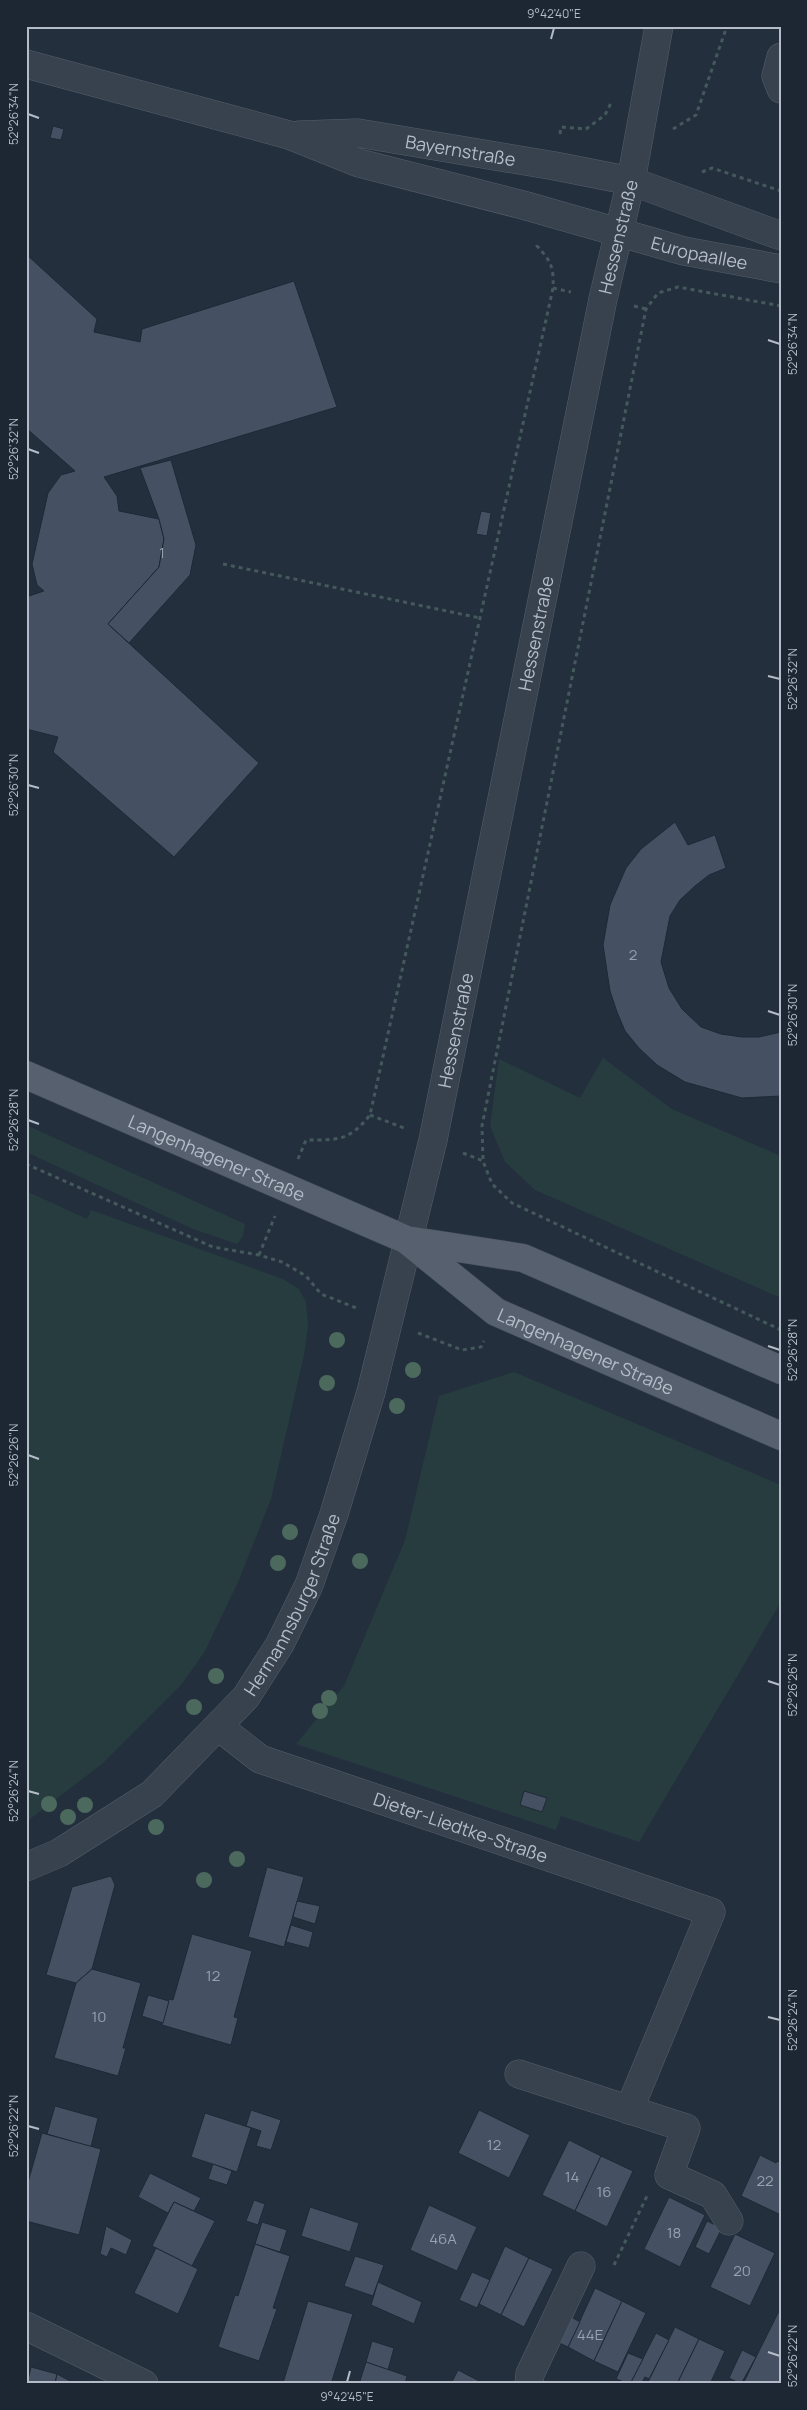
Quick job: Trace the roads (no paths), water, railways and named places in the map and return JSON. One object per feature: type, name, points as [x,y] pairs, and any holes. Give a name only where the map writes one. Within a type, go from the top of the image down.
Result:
[{"type":"main road","name":"Langenhagener Straße","points":[[26,1075],[407,1240],[523,1258],[781,1370]]},
{"type":"main road","name":"Langenhagener Straße","points":[[407,1240],[496,1312],[781,1436]]},
{"type":"street","name":"Hessenstraße","points":[[407,1240],[434,1133],[599,317],[631,181],[659,26]]},
{"type":"street","points":[[781,57],[776,76],[781,89]]},
{"type":"street","name":"Bayernstraße","points":[[26,64],[289,135],[359,163],[619,232]]},
{"type":"street","name":"Bayernstraße","points":[[289,135],[358,133],[556,166],[631,181]]},
{"type":"street","name":"Europaallee","points":[[631,181],[781,236]]},
{"type":"street","name":"Europaallee","points":[[619,232],[684,251],[781,269]]},
{"type":"street","name":"Hermannsburger Straße","points":[[26,1867],[59,1853],[152,1794],[246,1697],[280,1644],[309,1584],[334,1514],[371,1392],[407,1240]]},
{"type":"street","name":"Dieter-Liedtke-Straße","points":[[219,1727],[260,1759],[711,1912],[629,2110]]},
{"type":"street","points":[[519,2074],[686,2128],[669,2175],[713,2195],[729,2221]]},
{"type":"street","points":[[529,2384],[530,2374],[581,2266]]},
{"type":"street","points":[[26,2326],[144,2384]]}]
